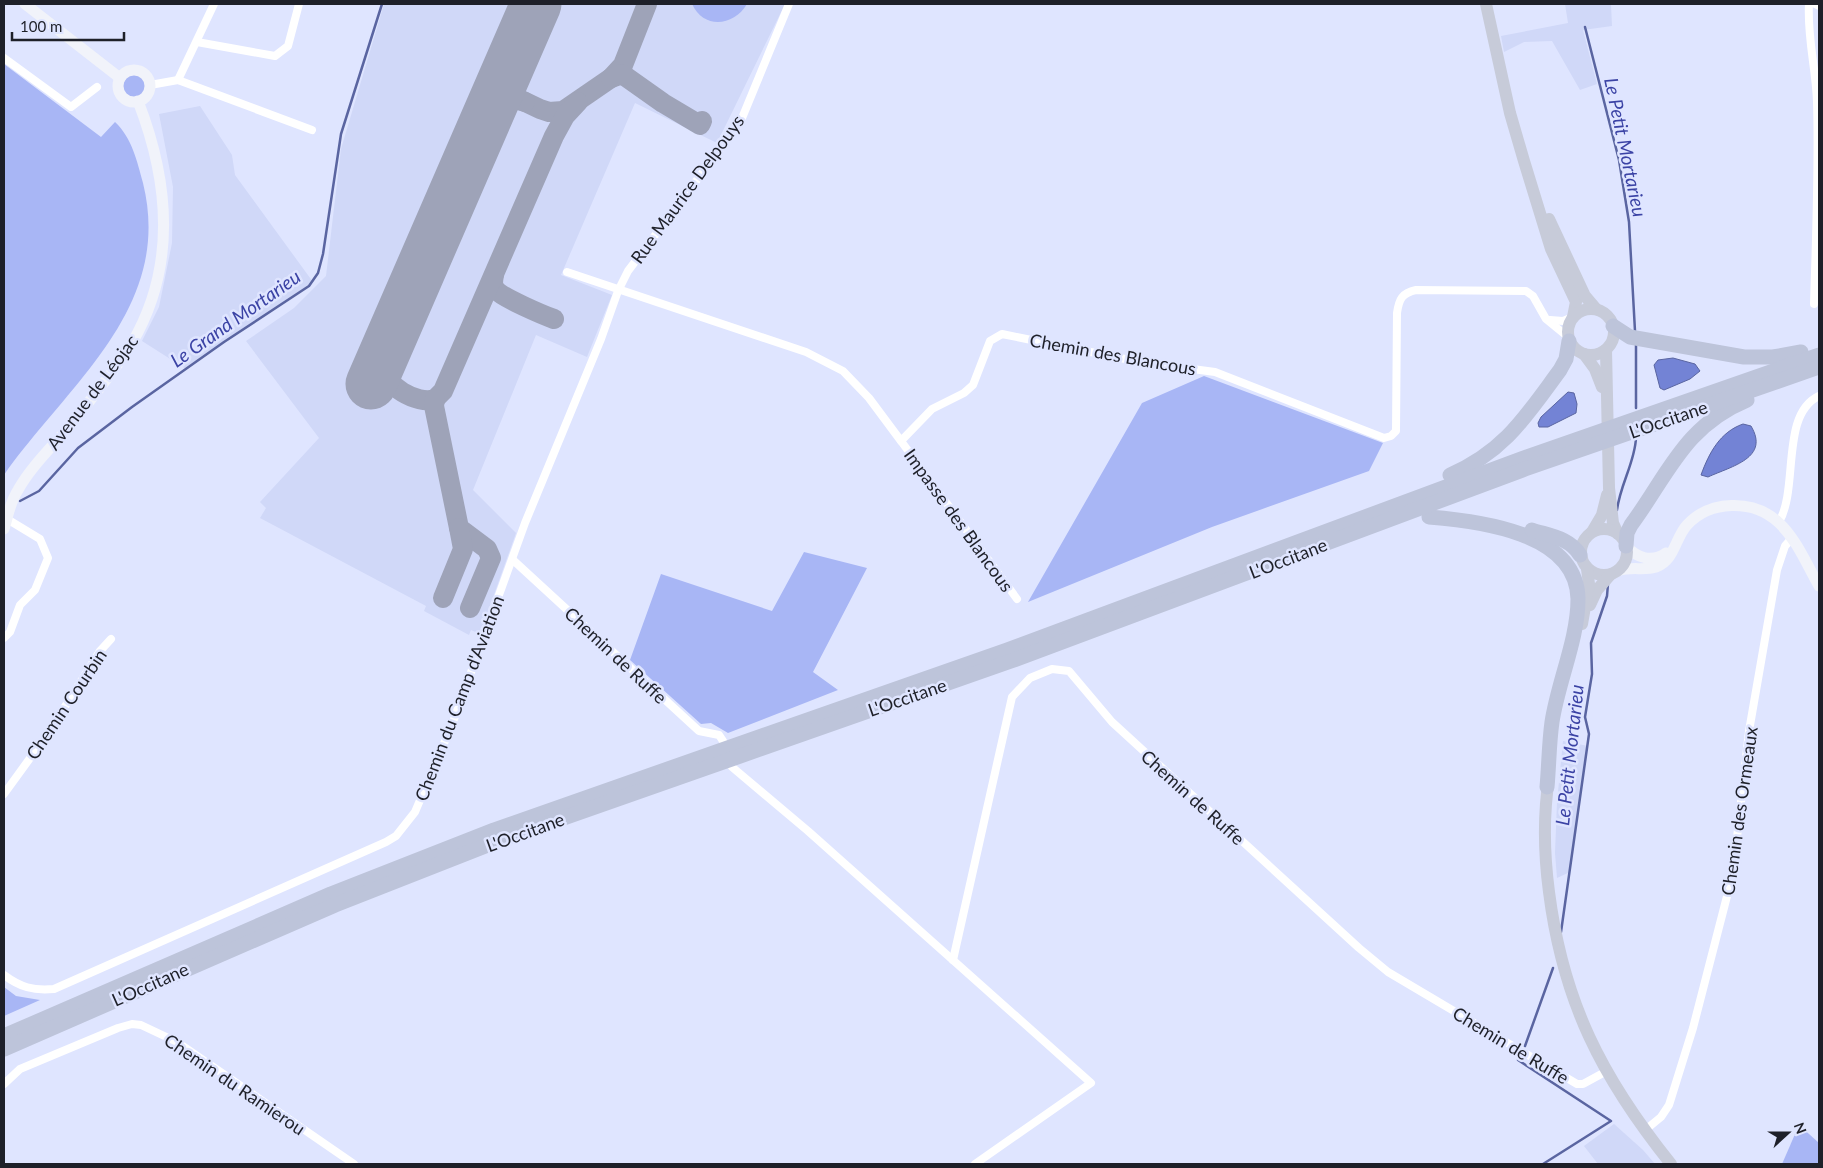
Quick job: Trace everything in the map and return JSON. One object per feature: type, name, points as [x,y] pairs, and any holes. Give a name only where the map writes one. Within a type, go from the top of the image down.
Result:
[{"type":"highway","points":[[1613,326],[1630,337],[1744,357],[1785,356],[1819,347]]},
{"type":"highway","points":[[1293,543],[1455,473],[1488,455],[1517,427],[1560,370],[1566,359],[1569,339]]},
{"type":"highway","name":"L'Occitane","points":[[4,1036],[321,898],[494,830],[998,653],[1539,452],[1819,355]]},
{"type":"highway","name":"L'Occitane","points":[[4,1049],[240,945],[434,866],[1002,664],[1534,466],[1819,367]]},
{"type":"highway","points":[[1622,540],[1680,451],[1700,428],[1739,403],[1819,371]]},
{"type":"highway","points":[[1273,564],[1429,517],[1469,516],[1504,522],[1567,541],[1576,547],[1580,555]]},
{"type":"highway","points":[[1429,517],[1468,520],[1538,541],[1559,554],[1574,579],[1578,600],[1576,619],[1552,722],[1547,787]]},
{"type":"main road","points":[[25,4],[120,78]]},
{"type":"main road","points":[[1486,4],[1510,114],[1551,249],[1573,292],[1576,307],[1569,323],[1569,339],[1578,351],[1584,354],[1599,354],[1606,350],[1613,339],[1613,326],[1607,315],[1596,309],[1585,296],[1533,187]]},
{"type":"main road","points":[[138,70],[147,75],[150,85],[147,95],[138,101],[129,101],[121,96],[118,87],[120,78],[128,71],[138,70]]},
{"type":"main road","name":"Avenue de Léojac","points":[[5,524],[18,489],[123,357],[142,324],[155,292],[164,247],[164,200],[159,172],[138,101]]},
{"type":"main road","points":[[1573,317],[1583,310],[1596,309]]},
{"type":"main road","points":[[1581,629],[1597,590],[1626,560],[1622,540],[1613,523],[1609,488],[1606,350]]},
{"type":"main road","points":[[1584,354],[1598,377],[1607,406]]},
{"type":"main road","points":[[1609,488],[1602,515],[1592,532],[1583,542],[1580,555],[1587,569],[1588,589],[1581,629],[1561,707],[1547,787],[1544,838],[1555,934],[1567,984],[1578,1014],[1605,1072],[1644,1131],[1671,1164]]},
{"type":"main road","points":[[1587,569],[1594,574],[1614,573],[1629,568],[1656,567],[1669,558],[1687,525],[1700,514],[1713,508],[1729,505],[1768,514],[1778,522],[1792,538],[1819,586]]},
{"type":"main road","points":[[1592,532],[1606,529],[1622,540],[1637,556],[1652,559],[1662,556],[1676,543]]},
{"type":"street","points":[[178,80],[214,4]]},
{"type":"street","points":[[196,42],[275,56],[288,46],[299,4]]},
{"type":"street","name":"Rue Maurice Delpouys","points":[[618,291],[628,272],[740,123],[789,4]]},
{"type":"street","points":[[1809,4],[1808,23],[1816,99],[1818,182],[1814,304]]},
{"type":"street","points":[[4,58],[71,107],[97,88]]},
{"type":"street","points":[[150,85],[178,80],[312,130]]},
{"type":"street","points":[[567,272],[618,291],[806,352],[843,371],[869,398],[901,441]]},
{"type":"street","name":"Chemin des Blancous","points":[[901,441],[932,409],[964,393],[972,385],[990,341],[1002,334],[1140,362],[1215,372],[1384,438],[1389,438],[1396,431],[1397,314],[1399,299],[1405,293],[1416,290],[1526,291],[1533,296],[1546,319],[1569,339]]},
{"type":"street","name":"Chemin du Camp d'Aviation","points":[[4,975],[18,985],[37,990],[54,989],[396,836],[415,812],[453,722],[528,515],[618,291]]},
{"type":"street","points":[[1546,319],[1557,321],[1573,317]]},
{"type":"street","points":[[1778,522],[1787,504],[1796,427],[1800,414],[1806,405],[1819,396]]},
{"type":"street","name":"Impasse des Blancous","points":[[901,441],[1016,598]]},
{"type":"street","points":[[4,638],[10,632],[20,605],[35,590],[48,558],[40,539],[5,524]]},
{"type":"street","name":"Chemin des Ormeaux","points":[[1644,1131],[1661,1117],[1669,1105],[1719,931],[1733,873],[1749,731],[1777,570],[1785,546],[1792,538]]},
{"type":"street","name":"Chemin de Ruffe","points":[[513,560],[699,731],[719,735],[723,741]]},
{"type":"street","name":"Chemin Courbin","points":[[4,794],[49,732],[100,651],[111,639]]},
{"type":"street","name":"Chemin de Ruffe","points":[[953,960],[1012,696],[1030,678],[1052,669],[1061,669],[1074,676],[1112,722],[1359,948],[1388,972],[1577,1084],[1583,1084],[1605,1072]]},
{"type":"street","points":[[732,767],[743,774],[1090,1083],[975,1164]]},
{"type":"street","name":"Chemin du Ramierou","points":[[4,1084],[20,1069],[118,1028],[132,1024],[141,1025],[177,1042],[354,1164]]},
{"type":"shaded area","points":[[384,4],[785,4],[717,143],[635,103],[561,275],[612,295],[587,357],[536,335],[473,490],[516,533],[480,634],[471,630],[469,635],[424,611],[426,606],[260,518],[266,508],[260,502],[319,438],[246,341],[294,308],[326,276],[341,149]]},
{"type":"shaded area","points":[[692,4],[747,4],[735,17],[719,22],[704,18]]},
{"type":"shaded area","points":[[1565,4],[1611,4],[1612,26],[1583,30],[1597,84],[1580,90],[1552,41],[1524,42],[1504,52],[1501,36],[1568,23]]},
{"type":"shaded area","points":[[4,64],[101,137],[115,122],[121,128],[133,150],[143,183],[149,228],[143,269],[130,306],[109,342],[4,475]]},
{"type":"shaded area","points":[[134,73],[143,76],[146,85],[143,94],[134,97],[125,94],[122,85],[125,76]]},
{"type":"shaded area","points":[[200,106],[232,155],[235,175],[313,282],[186,369],[142,341],[159,307],[172,243],[173,187],[159,114]]},
{"type":"shaded area","points":[[1673,358],[1695,364],[1700,371],[1690,379],[1664,390],[1660,388],[1654,365],[1658,360]]},
{"type":"shaded area","points":[[1204,376],[1383,443],[1369,471],[1212,527],[1028,602],[1142,403]]},
{"type":"shaded area","points":[[1568,392],[1574,393],[1577,404],[1576,413],[1548,427],[1539,427],[1538,423],[1541,417]]},
{"type":"shaded area","points":[[1743,424],[1751,426],[1756,437],[1756,446],[1752,453],[1746,459],[1728,469],[1708,477],[1701,475],[1716,444],[1728,432]]},
{"type":"shaded area","points":[[804,552],[867,568],[813,672],[838,690],[728,733],[711,723],[701,724],[630,660],[661,574],[772,611]]},
{"type":"shaded area","points":[[1563,741],[1588,746],[1570,872],[1557,878],[1555,853],[1557,802]]},
{"type":"shaded area","points":[[4,987],[16,996],[40,1000],[4,1016]]},
{"type":"shaded area","points":[[1614,1124],[1643,1150],[1655,1164],[1598,1164],[1584,1146]]},
{"type":"shaded area","points":[[1799,1125],[1819,1143],[1819,1164],[1782,1164]]},
{"type":"waterway","name":"Le Grand Mortarieu","points":[[20,501],[39,491],[78,448],[132,407],[224,342],[309,286],[318,273],[323,254],[341,134],[382,4]]},
{"type":"waterway","name":"Le Petit Mortarieu","points":[[1585,27],[1619,160],[1629,222],[1635,331]]},
{"type":"waterway","name":"Le Petit Mortarieu","points":[[1636,345],[1636,408]]},
{"type":"waterway","name":"Le Petit Mortarieu","points":[[1617,510],[1633,456],[1636,438]]},
{"type":"waterway","name":"Le Petit Mortarieu","points":[[1561,932],[1589,734],[1585,717],[1592,674],[1591,643],[1607,596],[1608,584]]},
{"type":"waterway","name":"Le Petit Mortarieu","points":[[1525,1046],[1553,968]]},
{"type":"waterway","name":"Le Petit Mortarieu","points":[[1519,1058],[1518,1060],[1611,1121],[1543,1164]]},
{"type":"taxiway","points":[[519,42],[506,76],[510,90],[519,99],[540,109],[549,112],[563,111],[611,78],[623,65],[647,4]]},
{"type":"taxiway","points":[[611,78],[622,74],[663,103],[700,125],[702,121]]},
{"type":"taxiway","points":[[487,116],[509,100],[525,102]]},
{"type":"taxiway","points":[[393,331],[383,362],[385,373],[389,380],[395,387],[411,396],[419,399],[435,399],[443,391],[554,136],[565,116],[578,102]]},
{"type":"taxiway","points":[[494,275],[494,287],[500,293],[554,319]]},
{"type":"taxiway","points":[[435,399],[434,406],[459,528],[487,549],[491,558],[470,608]]},
{"type":"taxiway","points":[[443,598],[463,549],[459,528]]},
{"type":"runway","points":[[371,384],[536,4]]}]
